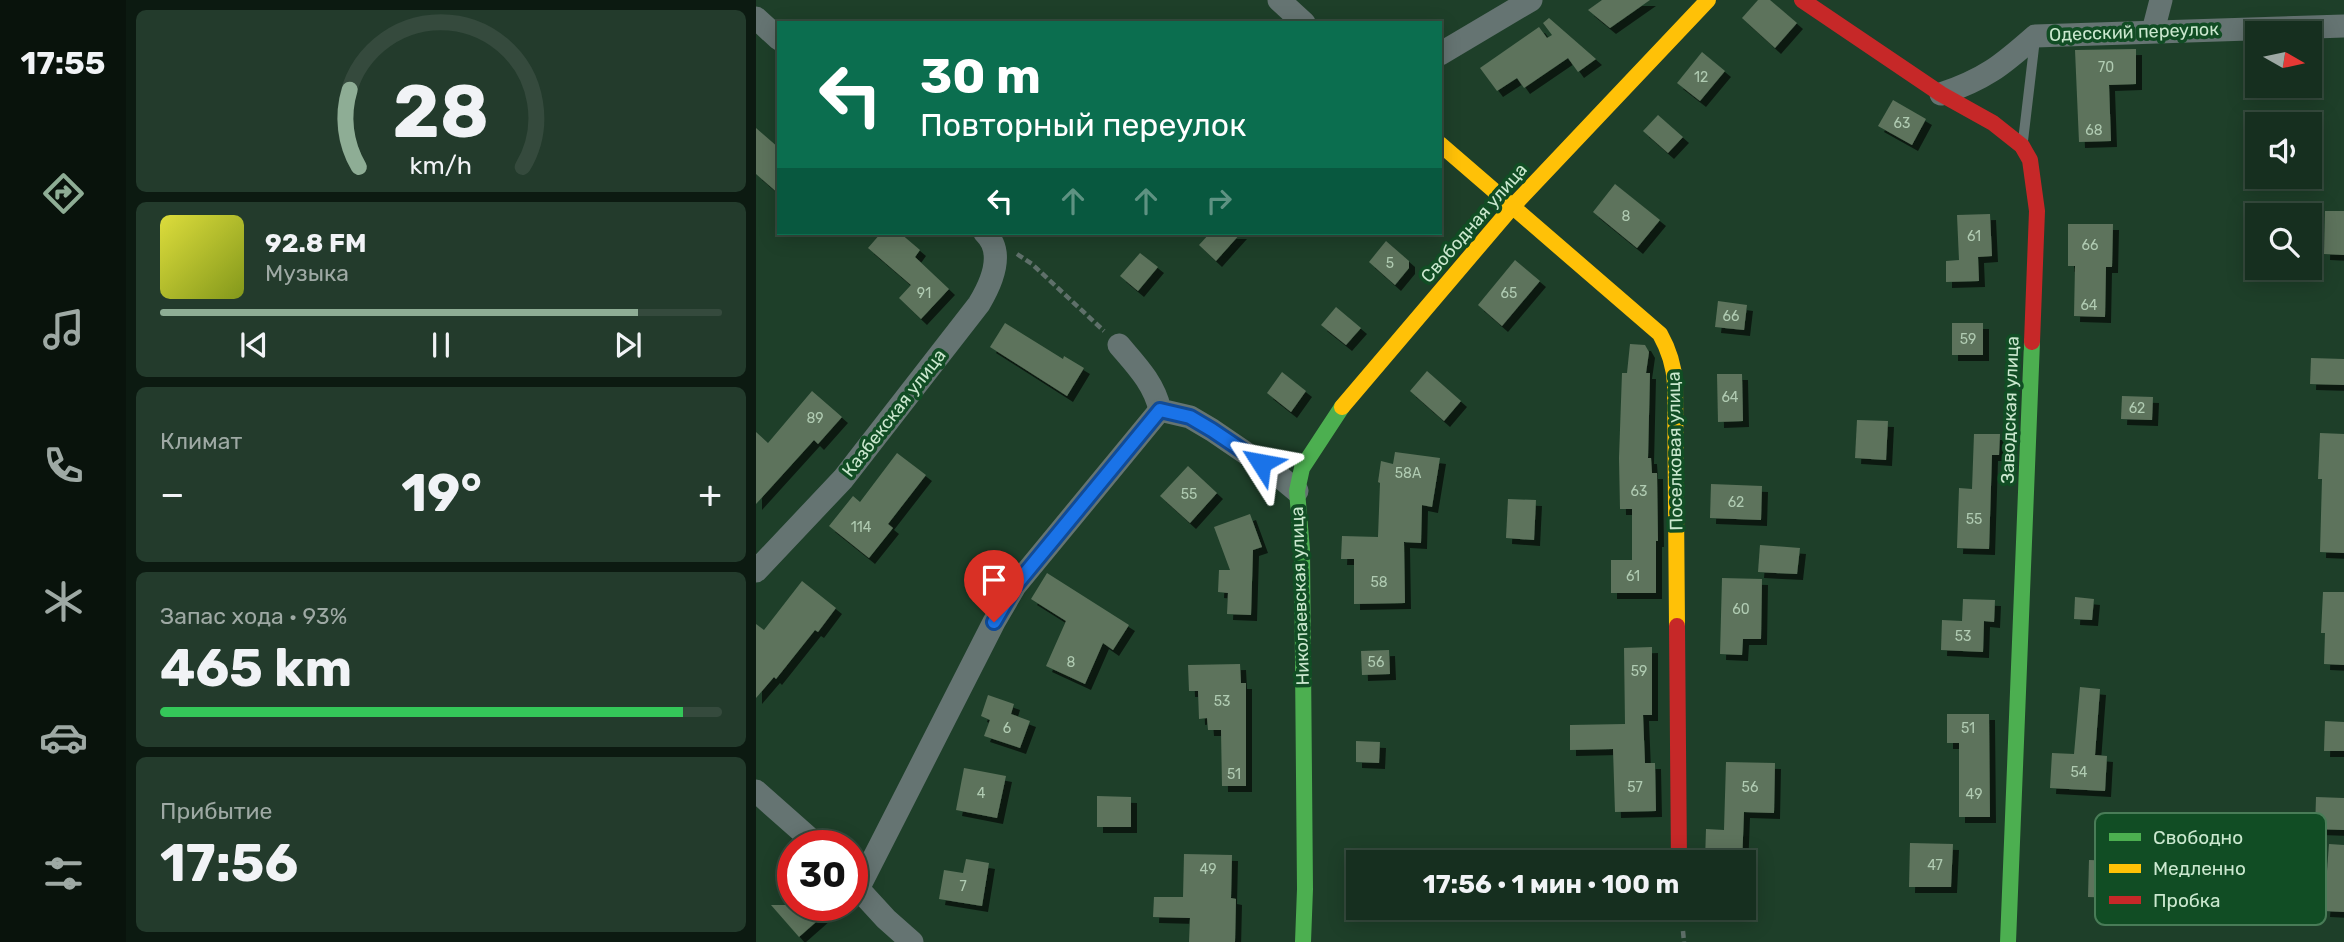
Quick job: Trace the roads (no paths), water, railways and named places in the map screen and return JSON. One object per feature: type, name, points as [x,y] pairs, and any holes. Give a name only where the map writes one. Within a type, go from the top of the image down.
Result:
[{"type":"street","points":[[1279,0],[1302,21]]},
{"type":"street","name":"Свободная улица","points":[[1297,491],[1302,468],[1338,411],[1513,206],[1708,0]]},
{"type":"street","points":[[1802,0],[1941,94],[1993,123],[2022,146]]},
{"type":"street","points":[[2153,31],[2161,0]]},
{"type":"street","points":[[1442,53],[1517,4]]},
{"type":"street","points":[[756,18],[777,38]]},
{"type":"street","name":"Одесский переулок","points":[[1941,94],[1974,83],[2003,65],[2035,36],[2344,26]]},
{"type":"street","name":"Поселковая улица","points":[[1442,146],[1660,334],[1671,351],[1675,373],[1679,850]]},
{"type":"street","name":"Заводская улица","points":[[2008,942],[2037,211],[2030,160],[2022,146]]},
{"type":"street","name":"Казбекская улица","points":[[756,571],[843,479],[979,304],[993,280],[996,259],[987,235]]},
{"type":"street","points":[[868,861],[1015,586],[1160,410],[1156,394],[1147,379],[1118,345]]},
{"type":"street","name":"Николаевская улица","points":[[1160,410],[1190,417],[1212,430],[1297,491],[1302,550],[1305,888],[1303,942]]},
{"type":"street","points":[[756,791],[800,830]]},
{"type":"street","points":[[868,900],[912,942]]},
{"type":"lane","points":[[2022,146],[2035,36]]}]
